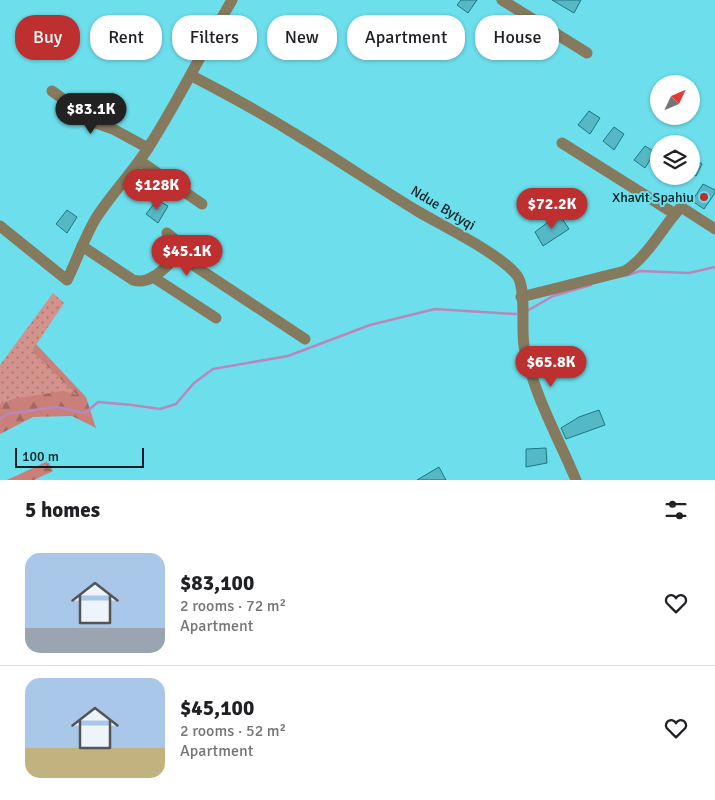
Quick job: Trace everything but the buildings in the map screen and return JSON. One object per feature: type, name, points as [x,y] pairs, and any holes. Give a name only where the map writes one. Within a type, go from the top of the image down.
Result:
[{"type":"street","points":[[0,226],[67,280],[95,220],[148,148],[192,76],[232,0]]},
{"type":"street","points":[[502,0],[587,53]]},
{"type":"street","name":"Ndue Bytyqi","points":[[192,76],[269,118],[411,207],[494,255],[513,270],[521,285],[522,332],[530,368],[550,421],[576,480]]},
{"type":"street","points":[[52,91],[96,123],[113,129],[148,148]]},
{"type":"street","points":[[562,143],[675,214]]},
{"type":"street","points":[[140,160],[202,204]]},
{"type":"street","points":[[522,297],[625,271],[641,257],[681,207],[715,229]]},
{"type":"street","points":[[82,246],[133,280],[139,282],[153,277],[178,255],[184,247],[167,233]]},
{"type":"street","points":[[178,255],[305,339]]},
{"type":"street","points":[[153,277],[216,318]]},
{"type":"shaded area","points":[[53,293],[64,303],[32,351],[78,395],[12,399],[0,404],[0,365]]},
{"type":"green space","points":[[36,344],[86,397],[96,428],[72,416],[33,417],[0,434],[0,404],[12,399],[63,391],[77,395],[32,351]]},
{"type":"green space","points":[[48,461],[53,471],[34,480],[7,480]]},
{"type":"waterway","points":[[628,275],[640,271],[689,273],[715,267]]},
{"type":"waterway","points":[[527,311],[553,296],[591,285]]},
{"type":"waterway","points":[[0,419],[7,414],[57,407],[85,413],[98,402],[160,409],[176,404],[194,383],[213,369],[288,356],[370,325],[435,309],[516,314]]},
{"type":"place","name":"Xhavit Spahiu","points":[[704,197]]}]
